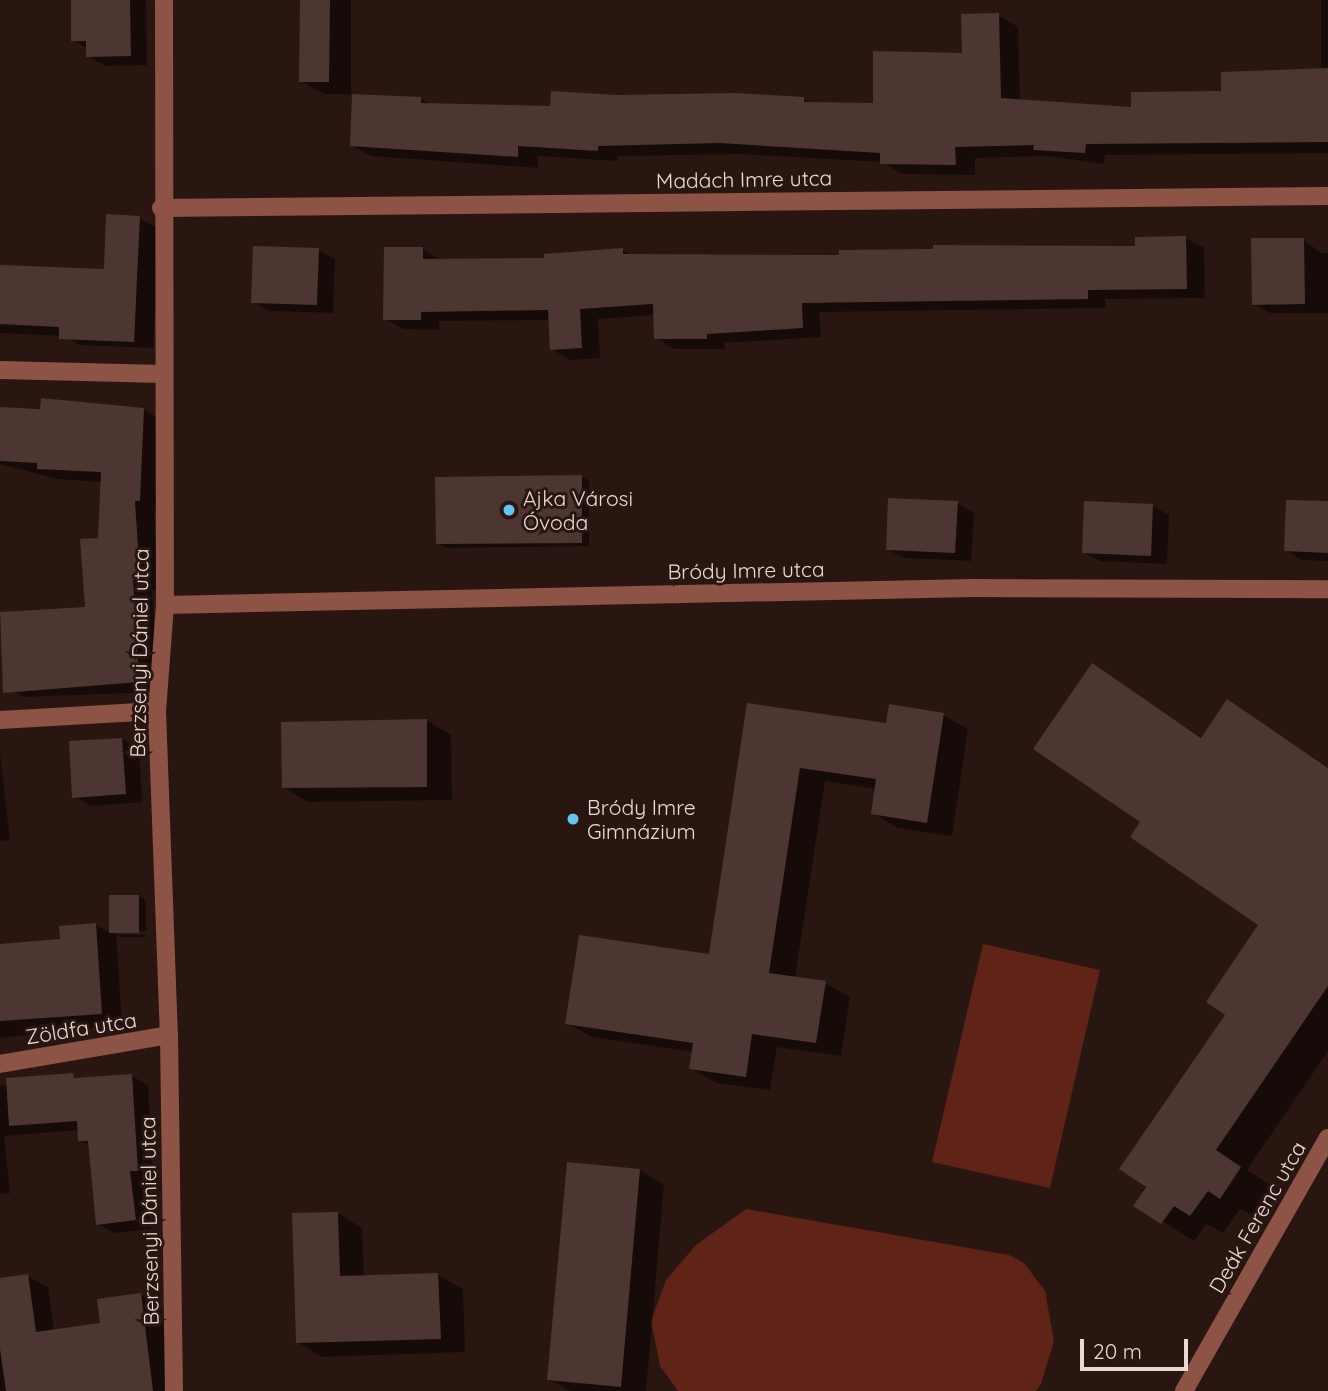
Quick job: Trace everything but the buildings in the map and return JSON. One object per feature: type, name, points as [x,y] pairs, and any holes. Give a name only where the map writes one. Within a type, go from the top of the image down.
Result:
[{"type":"street","name":"Berzsenyi Dániel utca","points":[[164,0],[161,208],[165,606],[157,711],[169,1035],[174,1391]]},
{"type":"street","name":"Madách Imre utca","points":[[161,208],[1328,196]]},
{"type":"street","points":[[0,370],[163,374]]},
{"type":"street","name":"Bródy Imre utca","points":[[165,606],[959,589],[1328,589]]},
{"type":"street","points":[[0,720],[157,711]]},
{"type":"street","name":"Zöldfa utca","points":[[0,1064],[169,1035]]},
{"type":"street","name":"Deák Ferenc utca","points":[[1184,1391],[1328,1138]]},
{"type":"shaded area","points":[[983,944],[1100,970],[1050,1188],[932,1162]]},
{"type":"shaded area","points":[[746,1209],[1009,1255],[1024,1263],[1045,1291],[1054,1341],[1041,1384],[1036,1391],[678,1391],[660,1366],[651,1321],[666,1280],[696,1245]]},
{"type":"place","name":"Ajka Városi Óvoda","points":[[509,510]]},
{"type":"place","name":"Bródy Imre Gimnázium","points":[[573,819]]}]
